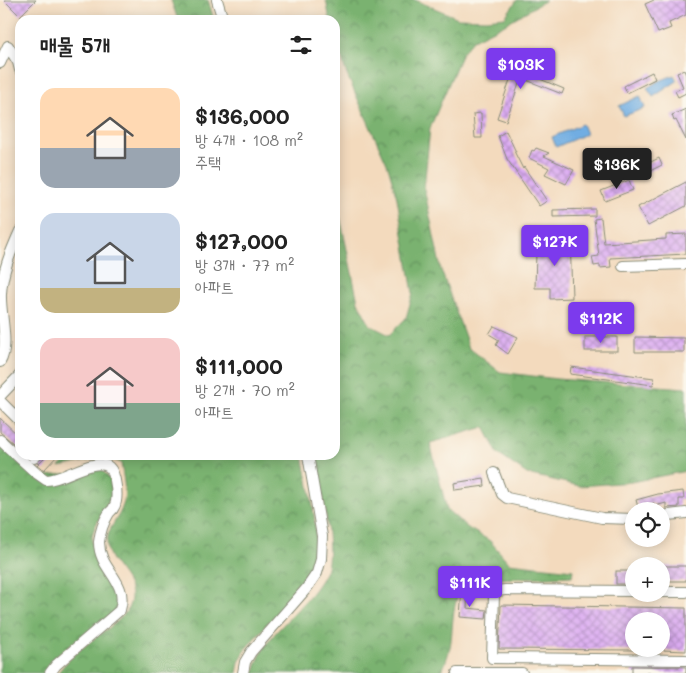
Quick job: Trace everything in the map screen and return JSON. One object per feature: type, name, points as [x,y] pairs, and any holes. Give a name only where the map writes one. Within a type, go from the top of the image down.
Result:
[{"type":"street","points":[[217,0],[222,15]]},
{"type":"street","points":[[0,38],[15,57]]},
{"type":"street","points":[[0,63],[8,46]]},
{"type":"street","points":[[0,362],[5,346],[0,304],[3,276],[15,251]]},
{"type":"street","points":[[623,266],[686,264]]},
{"type":"street","points":[[0,396],[15,383]]},
{"type":"street","points":[[0,401],[15,416]]},
{"type":"street","points":[[0,440],[15,454]]},
{"type":"street","points":[[22,460],[46,480],[61,478],[74,470],[93,465],[106,465],[111,469],[115,479],[116,500],[102,529],[99,542],[107,568],[122,591],[120,610],[56,665],[50,673]]},
{"type":"street","points":[[243,673],[245,662],[251,652],[306,589],[317,573],[321,559],[322,536],[309,460]]},
{"type":"street","points":[[494,474],[502,494],[507,498],[602,518],[625,519]]},
{"type":"street","points":[[670,515],[686,513]]},
{"type":"street","points":[[625,592],[496,591],[494,594],[492,658],[686,660]]},
{"type":"street","points":[[670,592],[686,592]]},
{"type":"street","points":[[457,673],[522,673]]},
{"type":"green space","points":[[171,0],[208,0],[212,15],[176,15]]},
{"type":"green space","points":[[326,0],[415,0],[458,18],[486,19],[505,17],[517,0],[546,0],[473,40],[462,53],[430,128],[424,188],[441,270],[469,348],[500,372],[557,379],[686,388],[686,471],[631,482],[580,486],[527,474],[498,454],[484,427],[430,443],[447,510],[468,528],[490,541],[509,563],[573,570],[572,576],[469,580],[463,586],[456,602],[450,647],[441,673],[254,673],[265,647],[315,589],[325,573],[328,563],[328,533],[316,460],[340,460],[340,217],[358,302],[370,325],[389,335],[406,318],[413,293],[397,198],[388,166],[347,75],[340,53],[340,15],[329,15]]},
{"type":"green space","points":[[0,446],[37,477],[100,468],[109,478],[112,488],[107,506],[96,524],[92,543],[97,559],[116,590],[117,606],[104,622],[58,654],[50,663],[45,673],[0,673]]},
{"type":"green space","points":[[66,460],[98,460],[82,462],[59,467]]},
{"type":"green space","points":[[114,460],[304,460],[316,536],[315,553],[311,568],[305,581],[247,647],[239,662],[237,673],[58,673],[79,651],[119,620],[131,602],[129,587],[110,557],[107,543],[109,533],[124,500],[121,463]]},
{"type":"water","points":[[674,75],[677,81],[653,97],[647,88]]},
{"type":"water","points":[[640,96],[645,108],[624,116],[619,106]]},
{"type":"water","points":[[582,124],[586,134],[556,147],[552,137]]},
{"type":"building","points":[[4,0],[36,0],[21,15]]},
{"type":"building","points":[[654,0],[686,0],[686,15],[669,23],[671,28],[658,33],[645,4]]},
{"type":"building","points":[[515,65],[524,68],[523,72],[564,89],[562,94],[521,78],[506,121],[497,118]]},
{"type":"building","points":[[684,70],[686,75],[686,93],[678,97],[675,91],[683,87],[677,73]]},
{"type":"building","points":[[652,72],[655,79],[627,93],[624,86]]},
{"type":"building","points":[[686,109],[686,140],[672,115]]},
{"type":"building","points":[[481,113],[482,138],[475,138],[473,114]]},
{"type":"building","points":[[506,131],[523,169],[524,167],[547,201],[539,206],[507,159],[498,136]]},
{"type":"building","points":[[536,148],[549,153],[544,156],[574,170],[566,184],[545,174],[549,168],[529,158],[532,150],[534,151]]},
{"type":"building","points":[[659,158],[662,165],[638,177],[634,170]]},
{"type":"building","points":[[629,180],[633,190],[605,201],[601,191]]},
{"type":"building","points":[[686,182],[686,206],[648,226],[638,207]]},
{"type":"building","points":[[595,209],[595,216],[553,217],[553,210]]},
{"type":"building","points":[[601,218],[604,243],[666,239],[666,235],[686,234],[686,254],[610,258],[611,267],[600,268],[600,265],[594,266],[592,257],[599,256],[594,219]]},
{"type":"building","points":[[548,234],[570,234],[572,298],[550,299],[550,288],[535,288],[536,252],[549,252]]},
{"type":"building","points":[[494,326],[518,337],[508,354],[496,345],[499,340],[489,334]]},
{"type":"building","points":[[585,337],[617,337],[617,351],[585,351]]},
{"type":"building","points":[[635,337],[684,338],[684,352],[635,352]]},
{"type":"building","points":[[571,367],[654,378],[653,385],[570,374]]},
{"type":"building","points":[[0,418],[15,432],[15,445],[0,432]]},
{"type":"building","points":[[42,460],[53,460],[44,470],[37,465]]},
{"type":"building","points":[[484,478],[485,486],[455,490],[454,483]]},
{"type":"building","points":[[683,491],[684,499],[679,499],[679,507],[670,508],[670,502],[637,502],[636,500],[658,494]]},
{"type":"building","points":[[670,566],[686,566],[686,581],[670,581]]},
{"type":"building","points":[[616,571],[625,571],[625,584],[616,584]]},
{"type":"building","points":[[462,587],[468,587],[467,608],[487,610],[486,619],[460,617]]},
{"type":"building","points":[[501,605],[686,608],[686,651],[670,650],[670,612],[625,612],[625,650],[499,649]]},
{"type":"building","points":[[632,666],[686,667],[686,673],[632,673]]}]
